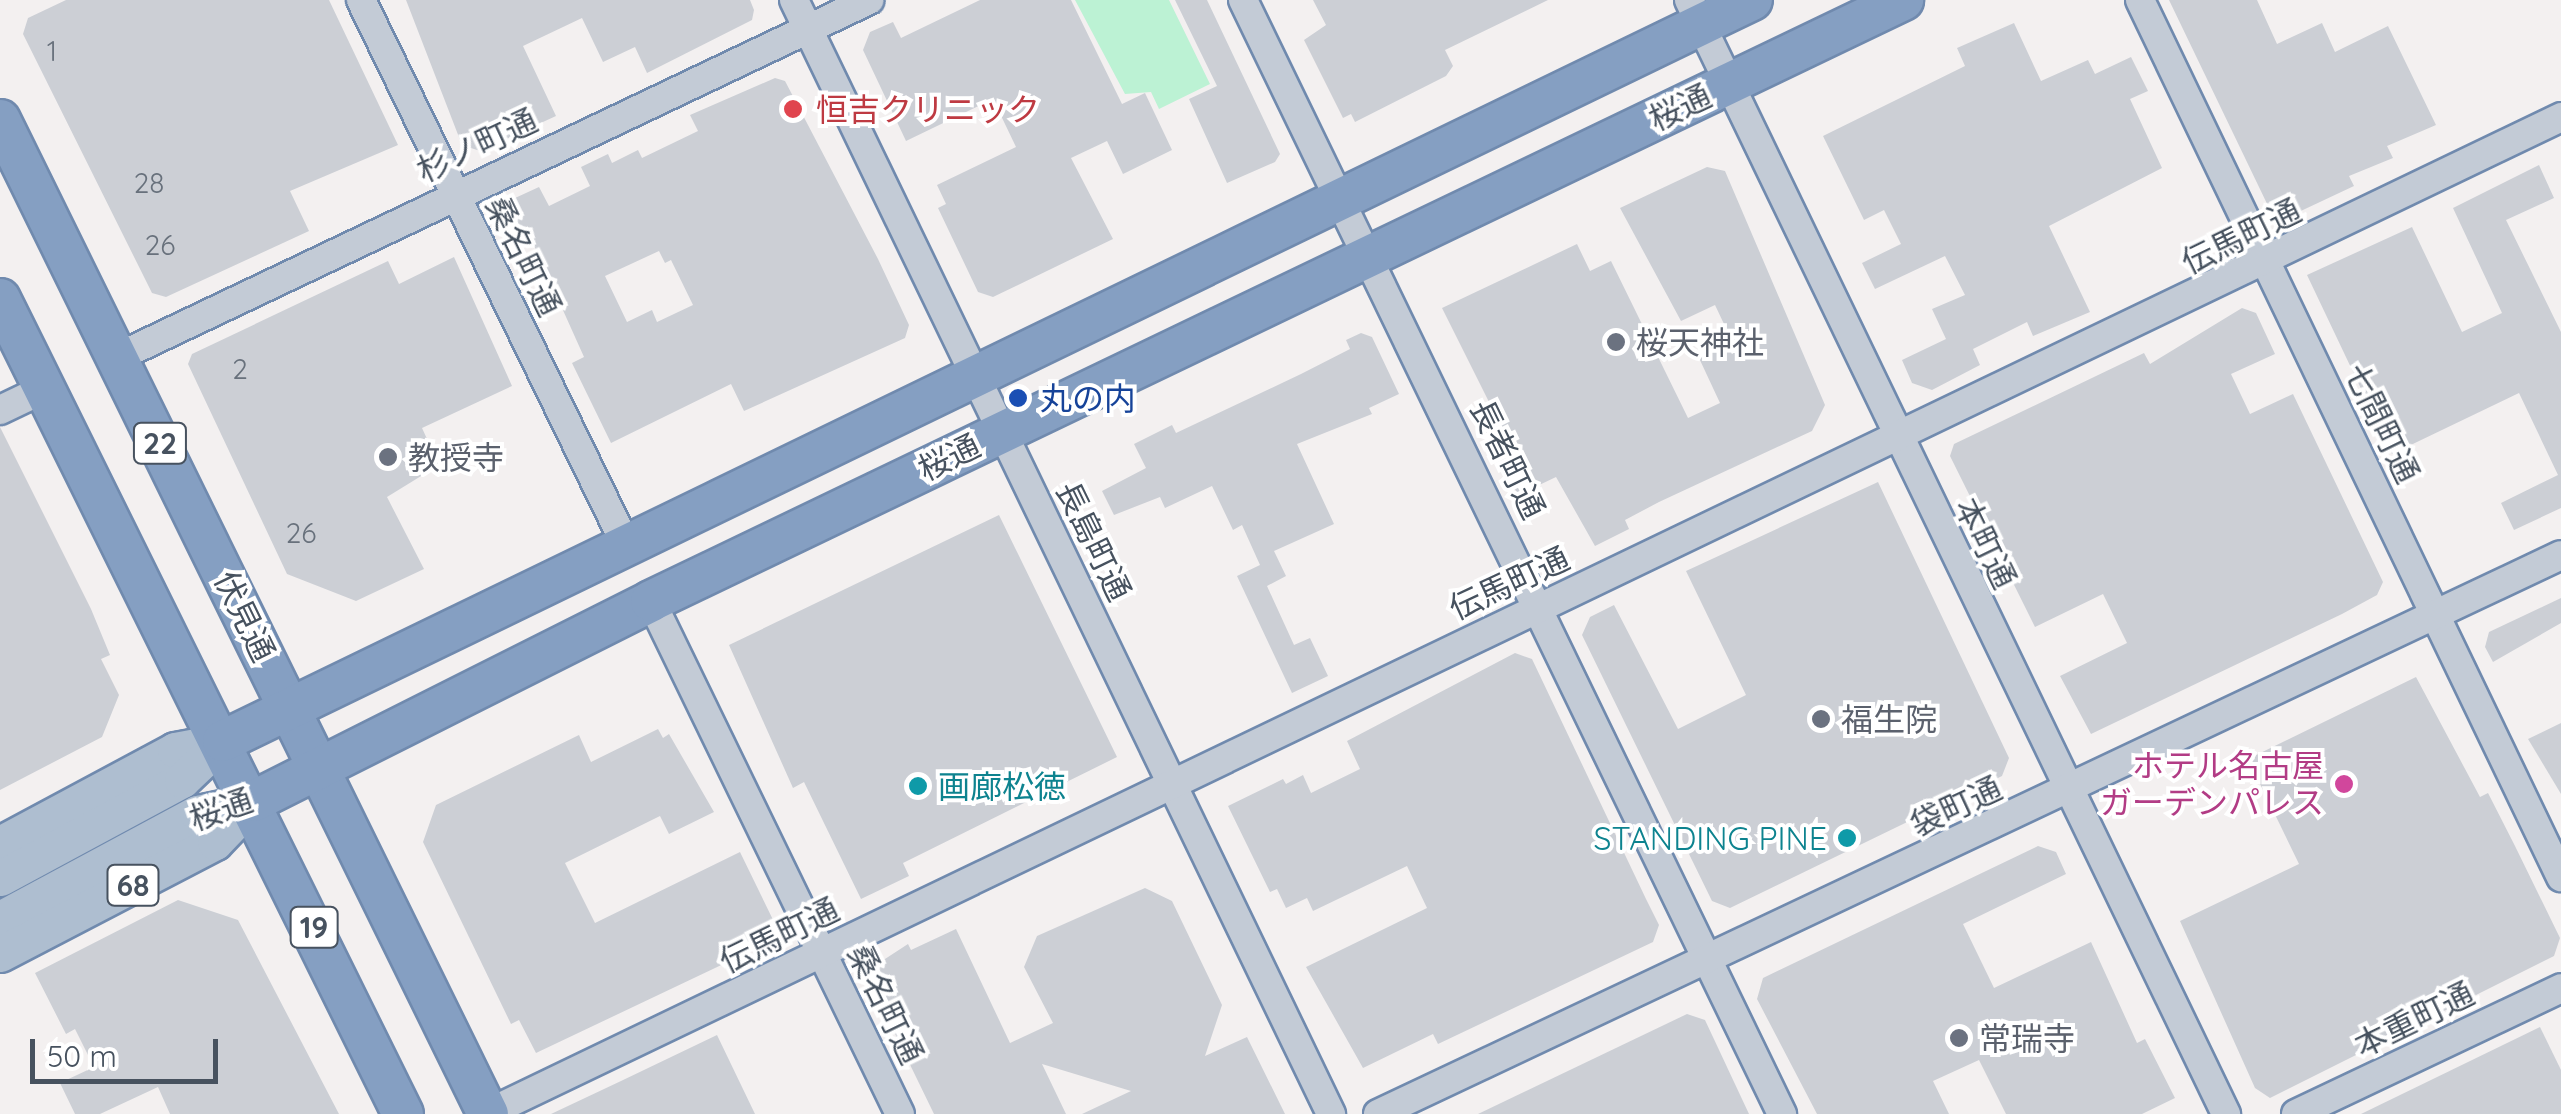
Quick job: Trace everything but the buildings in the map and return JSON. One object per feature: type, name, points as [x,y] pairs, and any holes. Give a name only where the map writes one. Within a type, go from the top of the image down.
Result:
[{"type":"highway","name":"桜通","points":[[223,741],[1341,198],[1695,12],[1752,0]]},
{"type":"highway","name":"桜通","points":[[254,800],[652,601],[1903,0]]},
{"type":"highway","name":"伏見通","points":[[0,120],[488,1114]]},
{"type":"highway","name":"22","points":[[0,299],[223,741]]},
{"type":"highway","name":"19","points":[[223,741],[403,1114]]},
{"type":"main road","points":[[0,844],[175,750],[223,741]]},
{"type":"main road","name":"桜通","points":[[0,878],[182,780],[223,741]]},
{"type":"main road","name":"桜通","points":[[0,918],[197,814],[254,800]]},
{"type":"main road","name":"68","points":[[0,954],[215,842],[254,800]]},
{"type":"street","name":"桑名町通","points":[[361,0],[625,543]]},
{"type":"street","name":"長島町通","points":[[794,0],[1331,1114]]},
{"type":"street","name":"杉ノ町通","points":[[118,358],[455,194],[869,0]]},
{"type":"street","name":"長者町通","points":[[1243,0],[1541,607],[1782,1114]]},
{"type":"street","name":"七間町通","points":[[2140,0],[2561,877]]},
{"type":"street","name":"本町通","points":[[1695,12],[2067,793],[2226,1114]]},
{"type":"street","name":"伝馬町通","points":[[488,1114],[1174,782],[2266,263],[2561,117]]},
{"type":"street","points":[[0,410],[44,389]]},
{"type":"street","name":"袋町通","points":[[1378,1114],[2067,793],[2561,556]]},
{"type":"street","name":"桑名町通","points":[[652,601],[900,1114]]},
{"type":"street","name":"本重町通","points":[[2296,1114],[2561,988]]},
{"type":"green space","points":[[1075,0],[1169,0],[1210,84],[1159,109],[1151,92],[1125,94]]},
{"type":"place","name":"恒吉クリニック","points":[[793,109]]},
{"type":"place","name":"桜天神社","points":[[1616,342]]},
{"type":"place","name":"丸の内","points":[[1018,398]]},
{"type":"place","name":"教授寺","points":[[388,457]]},
{"type":"place","name":"福生院","points":[[1821,719]]},
{"type":"place","name":"ホテル名古屋 ガーデンパレス","points":[[2344,784]]},
{"type":"place","name":"画廊松徳","points":[[918,786]]},
{"type":"place","name":"STANDING PINE","points":[[1847,838]]},
{"type":"place","name":"常瑞寺","points":[[1959,1038]]}]
